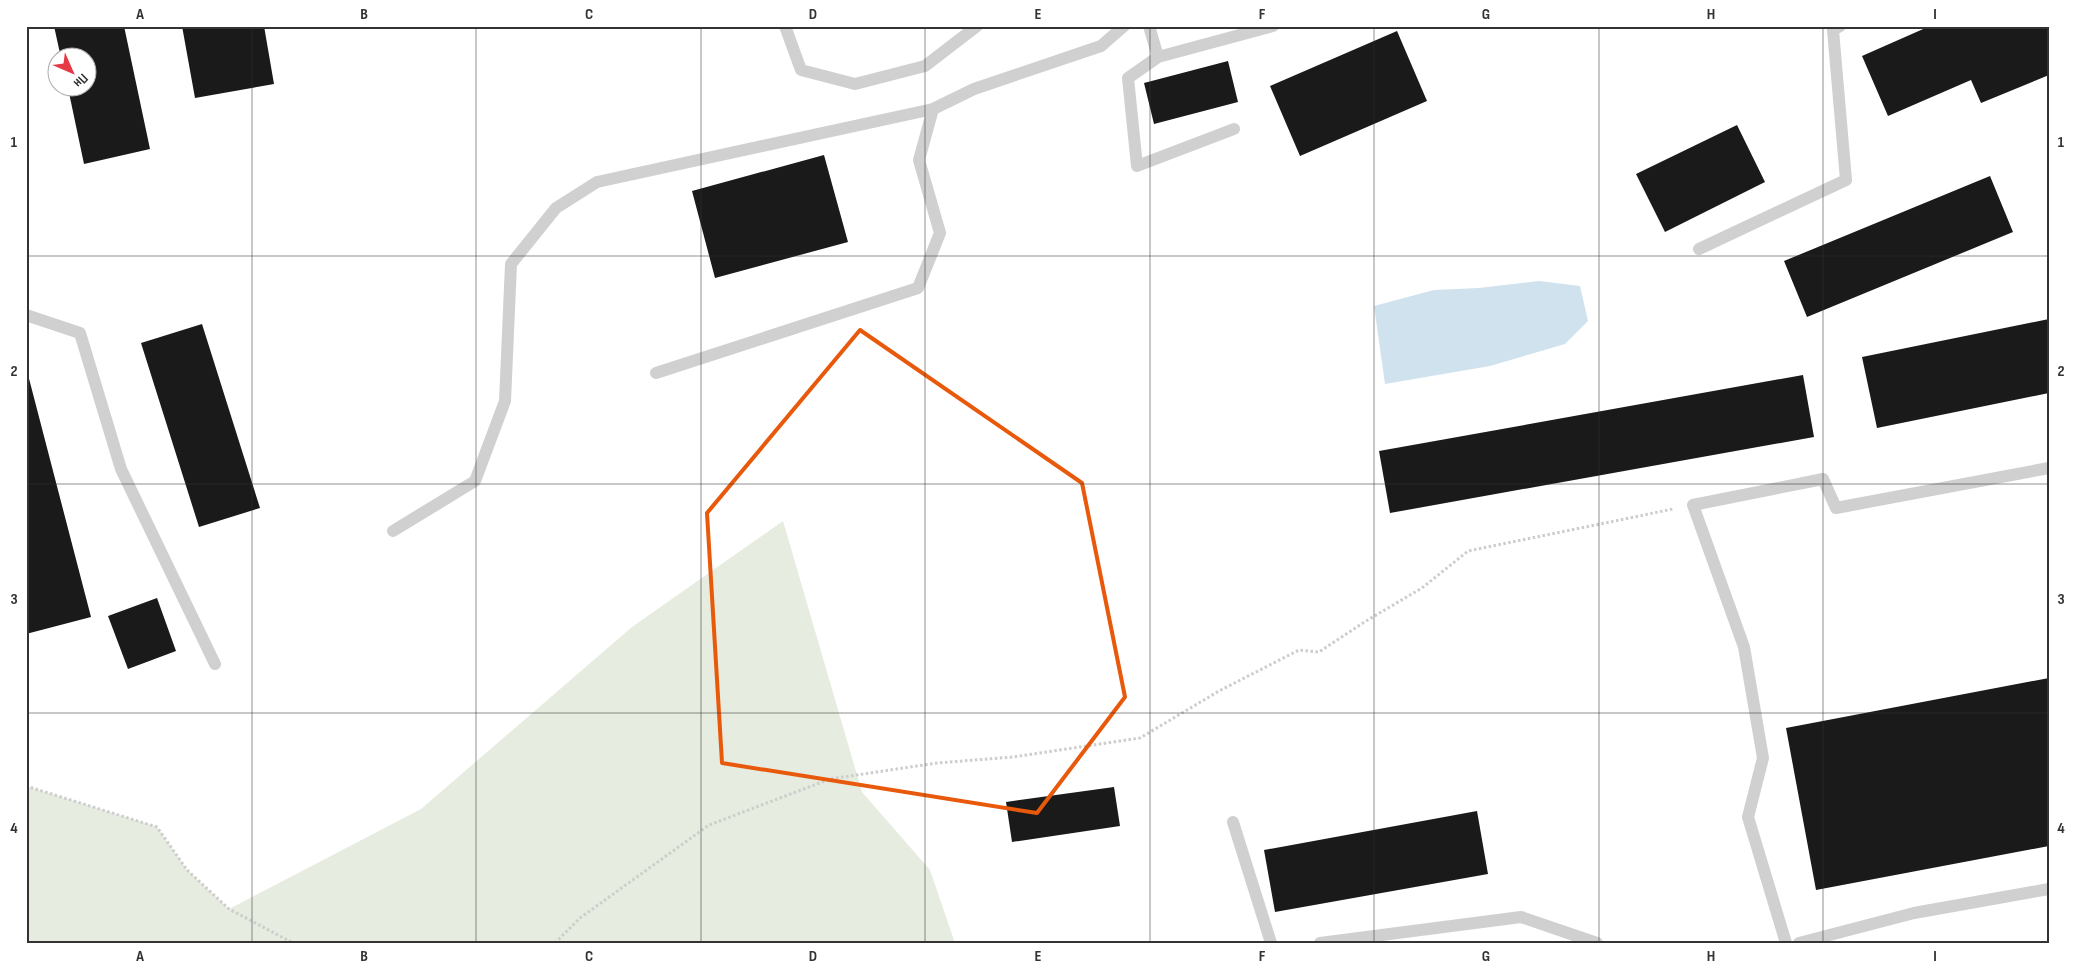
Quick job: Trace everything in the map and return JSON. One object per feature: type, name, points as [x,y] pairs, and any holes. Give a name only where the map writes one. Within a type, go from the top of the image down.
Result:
[{"type":"lane","points":[[785,26],[801,70],[855,84],[925,66],[978,26]]},
{"type":"lane","points":[[393,531],[475,481],[506,401],[511,264],[556,208],[597,182],[933,109],[974,89],[1101,46],[1124,26]]},
{"type":"lane","points":[[1149,26],[1158,57]]},
{"type":"lane","points":[[1234,129],[1137,166],[1128,78],[1158,57],[1273,26]]},
{"type":"lane","points":[[1700,249],[1846,180],[1833,30],[1840,26]]},
{"type":"lane","points":[[656,373],[918,288],[940,234],[920,160],[933,109]]},
{"type":"lane","points":[[26,315],[80,334],[121,468],[215,664]]},
{"type":"lane","points":[[1786,943],[1748,817],[1762,758],[1744,647],[1693,505],[1823,479],[1836,508],[2049,468]]},
{"type":"lane","points":[[1233,822],[1271,943]]},
{"type":"lane","points":[[1799,943],[1914,913],[2049,889]]},
{"type":"lane","points":[[1320,943],[1521,917],[1597,943]]},
{"type":"path","points":[[555,943],[580,918],[709,825],[830,779],[937,763],[1013,758],[1140,738],[1219,691],[1299,650],[1319,652],[1366,621],[1422,588],[1468,551],[1693,505]]},
{"type":"path","points":[[26,786],[157,827],[187,870],[229,909],[293,943]]},
{"type":"highlighted area","points":[[860,330],[1082,483],[1125,697],[1037,813],[722,763],[707,513]]},
{"type":"shaded area","points":[[783,521],[862,792],[930,870],[955,943],[26,943],[26,786],[157,827],[187,870],[229,909],[421,809],[632,627]]},
{"type":"water","points":[[1539,281],[1580,286],[1588,321],[1565,344],[1490,366],[1385,384],[1374,306],[1434,290],[1479,288]]},
{"type":"building","points":[[54,26],[124,26],[150,149],[84,164],[70,98],[98,98],[98,48],[59,48]]},
{"type":"building","points":[[182,26],[264,26],[274,84],[195,98]]},
{"type":"building","points":[[1930,26],[2049,26],[2049,75],[1981,103],[1971,80],[1888,116],[1862,56]]},
{"type":"building","points":[[1397,31],[1427,101],[1300,156],[1270,86]]},
{"type":"building","points":[[1228,61],[1238,102],[1154,124],[1144,83]]},
{"type":"building","points":[[1737,125],[1765,182],[1665,232],[1636,174]]},
{"type":"building","points":[[824,155],[848,242],[715,278],[692,191]]},
{"type":"building","points":[[1990,176],[2013,232],[1807,317],[1784,261]]},
{"type":"building","points":[[2049,319],[2049,393],[1877,428],[1862,357]]},
{"type":"building","points":[[202,324],[260,508],[199,527],[141,343]]},
{"type":"building","points":[[26,367],[91,617],[26,634]]},
{"type":"building","points":[[1803,375],[1814,437],[1390,513],[1379,451]]},
{"type":"building","points":[[157,598],[176,651],[128,669],[108,616]]},
{"type":"building","points":[[2049,678],[2049,846],[1816,890],[1786,728]]},
{"type":"building","points":[[1114,787],[1120,826],[1012,842],[1006,802]]},
{"type":"building","points":[[1477,811],[1488,874],[1275,912],[1264,850]]}]
